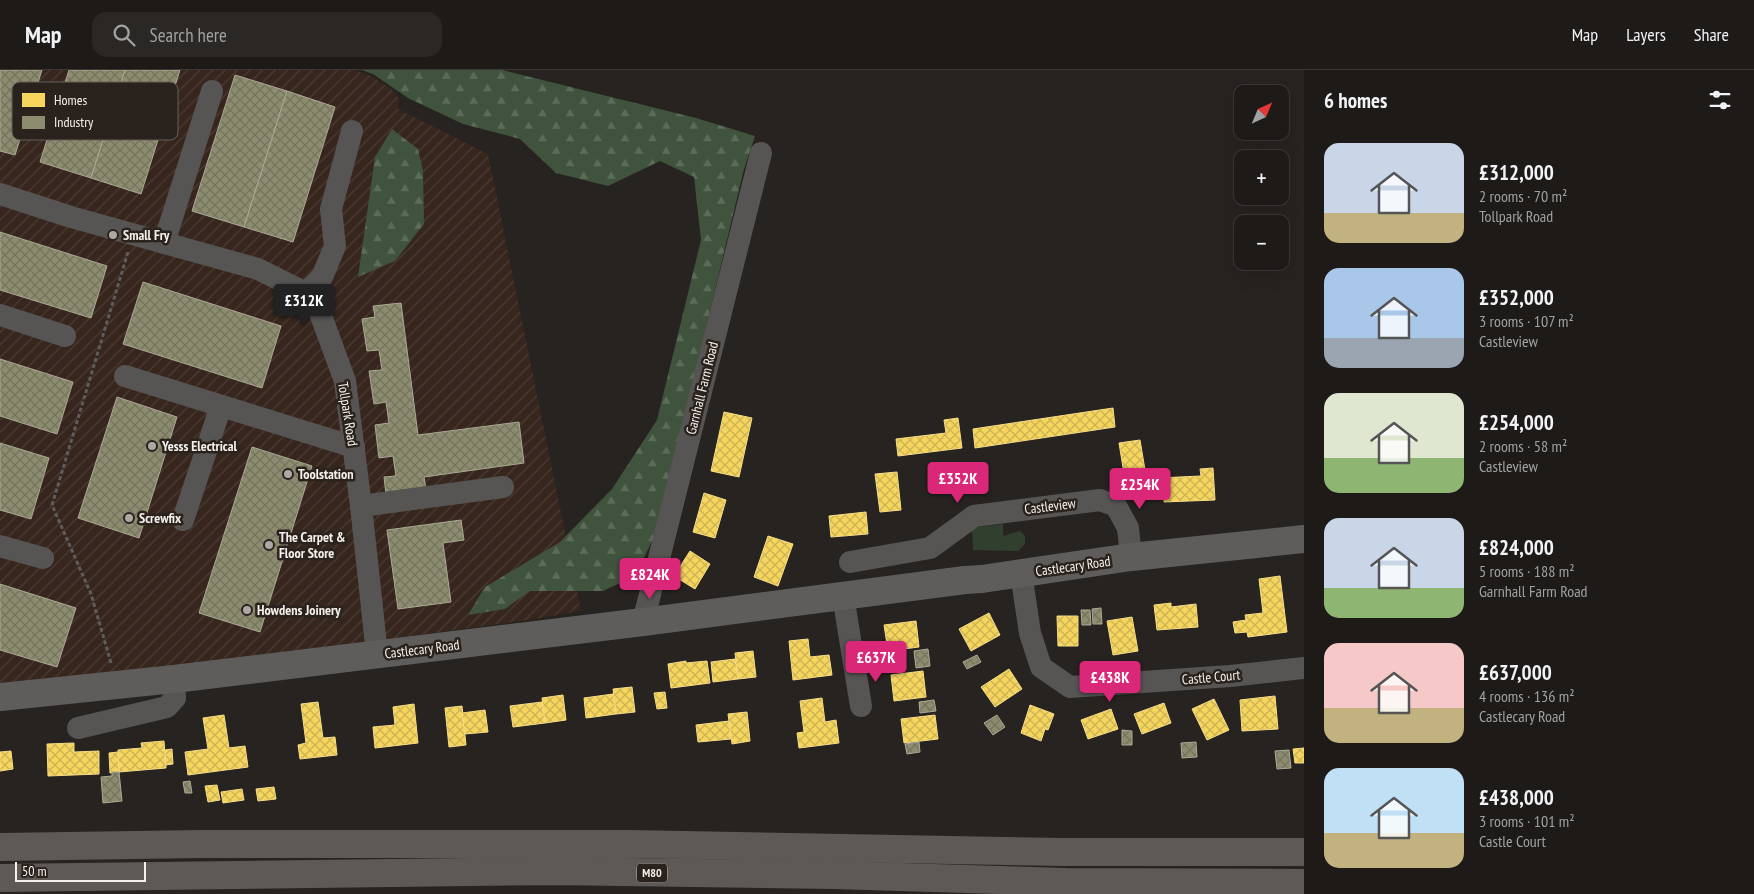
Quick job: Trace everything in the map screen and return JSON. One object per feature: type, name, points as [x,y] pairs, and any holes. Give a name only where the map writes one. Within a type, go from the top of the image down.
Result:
[{"type":"highway","name":"M80","points":[[0,847],[202,844],[630,844],[1063,852],[1304,852]]},
{"type":"highway","name":"M80","points":[[0,878],[553,871],[833,875],[1066,882],[1304,883]]},
{"type":"main road","name":"Castlecary Road","points":[[0,697],[643,622],[1131,557],[1304,539]]},
{"type":"street","points":[[164,243],[212,91]]},
{"type":"street","points":[[0,194],[71,217],[258,269],[306,292],[322,277],[335,246],[331,209],[352,131]]},
{"type":"street","name":"Garnhall Farm Road","points":[[643,622],[761,153]]},
{"type":"street","name":"Tollpark Road","points":[[306,292],[320,313],[345,381],[378,654]]},
{"type":"street","points":[[0,315],[65,336]]},
{"type":"street","points":[[125,376],[354,447]]},
{"type":"street","points":[[183,520],[221,406]]},
{"type":"street","points":[[361,506],[503,487]]},
{"type":"street","name":"Castleview","points":[[850,562],[930,548],[974,516],[1100,500],[1116,506],[1128,528],[1131,557]]},
{"type":"street","points":[[0,546],[43,558]]},
{"type":"street","name":"Castle Court","points":[[1021,573],[1030,634],[1041,667],[1070,687],[1230,676],[1304,668]]},
{"type":"street","points":[[843,596],[861,706]]},
{"type":"street","points":[[78,728],[167,707],[176,698],[174,678]]},
{"type":"path","points":[[117,684],[91,594],[52,505],[133,234]]},
{"type":"shaded area","points":[[0,70],[354,70],[371,76],[390,88],[399,98],[398,109],[488,154],[581,611],[529,620],[226,661],[0,685]]},
{"type":"green space","points":[[362,70],[502,70],[696,118],[755,136],[744,169],[657,531],[635,576],[603,591],[530,591],[505,609],[468,615],[485,587],[560,542],[612,489],[657,420],[701,240],[694,177],[660,161],[608,186],[556,173],[520,139],[463,124],[408,98],[373,74]]},
{"type":"green space","points":[[392,129],[418,149],[423,171],[424,224],[395,261],[358,277],[375,157]]},
{"type":"green space","points":[[1003,524],[1003,536],[1020,531],[1025,536],[1025,544],[1018,551],[973,550],[972,528]]},
{"type":"building: Homes","points":[[1113,408],[1115,427],[975,448],[973,429]]},
{"type":"building: Homes","points":[[724,412],[752,418],[739,477],[711,471]]},
{"type":"building: Homes","points":[[958,418],[962,448],[898,456],[896,439],[946,433],[944,420]]},
{"type":"building: Homes","points":[[1140,440],[1147,482],[1126,486],[1119,443]]},
{"type":"building: Homes","points":[[1213,468],[1215,500],[1164,502],[1164,495],[1159,495],[1158,478],[1201,476],[1200,469]]},
{"type":"building: Homes","points":[[897,472],[901,510],[880,512],[875,474]]},
{"type":"building: Homes","points":[[704,493],[726,500],[715,538],[693,532]]},
{"type":"building: Homes","points":[[866,512],[868,534],[831,537],[829,516]]},
{"type":"building: Homes","points":[[768,536],[793,544],[778,586],[754,577]]},
{"type":"building: Homes","points":[[690,551],[710,564],[695,589],[674,576]]},
{"type":"building: Homes","points":[[1280,576],[1287,632],[1248,637],[1247,632],[1235,633],[1233,622],[1246,620],[1245,615],[1263,613],[1259,579]]},
{"type":"building: Homes","points":[[1171,603],[1171,607],[1196,604],[1198,627],[1157,630],[1154,605]]},
{"type":"building: Homes","points":[[989,613],[1000,635],[971,651],[959,629]]},
{"type":"building: Homes","points":[[1057,616],[1078,616],[1078,646],[1058,646]]},
{"type":"building: Homes","points":[[1132,617],[1138,651],[1113,655],[1107,621]]},
{"type":"building: Homes","points":[[916,621],[919,647],[888,651],[884,625]]},
{"type":"building: Homes","points":[[808,639],[810,657],[829,655],[832,675],[793,680],[789,641]]},
{"type":"building: Homes","points":[[753,651],[756,677],[738,679],[735,653]]},
{"type":"building: Homes","points":[[735,659],[738,679],[713,682],[711,662]]},
{"type":"building: Homes","points":[[686,661],[686,663],[707,661],[710,683],[671,688],[668,664]]},
{"type":"building: Homes","points":[[1009,669],[1022,689],[995,707],[981,687]]},
{"type":"building: Homes","points":[[923,671],[926,697],[894,701],[891,675]]},
{"type":"building: Homes","points":[[632,687],[635,712],[616,714],[613,689]]},
{"type":"building: Homes","points":[[665,692],[667,708],[657,709],[654,693]]},
{"type":"building: Homes","points":[[613,694],[616,714],[586,718],[584,698]]},
{"type":"building: Homes","points":[[563,695],[566,720],[545,723],[542,698]]},
{"type":"building: Homes","points":[[1275,696],[1278,729],[1242,731],[1240,700]]},
{"type":"building: Homes","points":[[822,698],[825,722],[836,720],[839,743],[799,748],[797,733],[804,732],[800,701]]},
{"type":"building: Homes","points":[[1214,699],[1229,730],[1207,740],[1192,709]]},
{"type":"building: Homes","points":[[318,702],[323,738],[335,737],[337,755],[300,759],[298,745],[306,743],[301,704]]},
{"type":"building: Homes","points":[[542,702],[545,723],[513,727],[510,706]]},
{"type":"building: Homes","points":[[1164,703],[1171,723],[1142,734],[1134,714]]},
{"type":"building: Homes","points":[[414,704],[418,743],[375,748],[373,727],[395,725],[393,707]]},
{"type":"building: Homes","points":[[1030,705],[1054,714],[1048,730],[1045,729],[1041,741],[1021,733]]},
{"type":"building: Homes","points":[[462,706],[466,745],[449,747],[445,708]]},
{"type":"building: Homes","points":[[1111,709],[1118,729],[1088,739],[1081,720]]},
{"type":"building: Homes","points":[[485,710],[488,732],[465,734],[462,713]]},
{"type":"building: Homes","points":[[747,712],[750,741],[732,744],[728,714]]},
{"type":"building: Homes","points":[[224,715],[229,748],[245,746],[248,767],[188,775],[185,752],[208,749],[203,718]]},
{"type":"building: Homes","points":[[935,715],[938,739],[904,743],[901,719]]},
{"type":"building: Homes","points":[[729,721],[731,739],[698,742],[696,725]]},
{"type":"building: Homes","points":[[164,741],[166,768],[119,772],[118,750],[142,748],[141,743]]},
{"type":"building: Homes","points":[[74,743],[74,752],[99,751],[99,774],[48,776],[47,744]]},
{"type":"building: Homes","points":[[1304,748],[1304,763],[1295,763],[1293,749]]},
{"type":"building: Homes","points":[[172,749],[173,764],[166,765],[165,750]]},
{"type":"building: Homes","points":[[11,751],[13,769],[0,771],[0,752]]},
{"type":"building: Homes","points":[[118,752],[119,772],[110,773],[109,753]]},
{"type":"building: Homes","points":[[217,785],[220,800],[208,802],[205,786]]},
{"type":"building: Homes","points":[[274,787],[276,799],[258,801],[256,789]]},
{"type":"building: Homes","points":[[242,789],[244,800],[223,803],[221,792]]},
{"type":"building: Industry","points":[[0,70],[42,70],[38,82],[12,82],[12,140],[20,140],[15,155],[0,151]]},
{"type":"building: Industry","points":[[69,70],[125,70],[121,82],[65,82]]},
{"type":"building: Industry","points":[[125,70],[180,70],[176,82],[121,82]]},
{"type":"building: Industry","points":[[235,75],[287,91],[244,227],[192,211]]},
{"type":"building: Industry","points":[[287,91],[335,107],[293,242],[244,227]]},
{"type":"building: Industry","points":[[47,140],[103,140],[91,178],[40,162]]},
{"type":"building: Industry","points":[[103,140],[158,140],[141,194],[91,178]]},
{"type":"building: Industry","points":[[0,232],[107,266],[91,318],[0,290]]},
{"type":"building: Industry","points":[[143,282],[281,326],[262,388],[123,344]]},
{"type":"building: Industry","points":[[401,303],[418,435],[519,422],[524,463],[424,477],[426,489],[386,494],[384,477],[396,476],[393,456],[379,458],[375,425],[389,423],[386,402],[374,404],[369,371],[382,370],[379,350],[367,351],[362,319],[375,317],[373,306]]},
{"type":"building: Industry","points":[[0,359],[73,382],[57,434],[0,416]]},
{"type":"building: Industry","points":[[117,397],[177,417],[139,538],[78,518]]},
{"type":"building: Industry","points":[[0,443],[49,458],[31,519],[0,510]]},
{"type":"building: Industry","points":[[252,447],[312,466],[260,632],[199,613]]},
{"type":"building: Industry","points":[[461,520],[464,540],[443,543],[451,602],[398,609],[387,530]]},
{"type":"building: Industry","points":[[0,584],[76,608],[57,667],[0,650]]},
{"type":"building: Industry","points":[[1101,608],[1102,624],[1093,624],[1092,609]]},
{"type":"building: Industry","points":[[1081,610],[1090,610],[1091,625],[1082,625]]},
{"type":"building: Industry","points":[[928,649],[930,666],[916,668],[914,651]]},
{"type":"building: Industry","points":[[977,655],[981,662],[967,669],[963,662]]},
{"type":"building: Industry","points":[[934,700],[936,711],[920,713],[919,702]]},
{"type":"building: Industry","points":[[997,715],[1005,727],[993,735],[984,723]]},
{"type":"building: Industry","points":[[1122,730],[1132,731],[1132,745],[1122,745]]},
{"type":"building: Industry","points":[[919,742],[920,752],[907,754],[905,744]]},
{"type":"building: Industry","points":[[1196,742],[1197,757],[1182,758],[1181,743]]},
{"type":"building: Industry","points":[[1289,750],[1291,768],[1277,769],[1275,751]]},
{"type":"building: Industry","points":[[112,772],[119,772],[122,801],[103,803],[101,777],[112,776]]},
{"type":"building: Industry","points":[[190,781],[192,793],[185,793],[183,782]]},
{"type":"place","name":"Small Fry","points":[[113,235]]},
{"type":"place","name":"Yesss Electrical","points":[[152,446]]},
{"type":"place","name":"Toolstation","points":[[288,474]]},
{"type":"place","name":"Screwfix","points":[[129,518]]},
{"type":"place","name":"The Carpet & Floor Store","points":[[269,545]]},
{"type":"place","name":"Howdens Joinery","points":[[247,610]]}]
